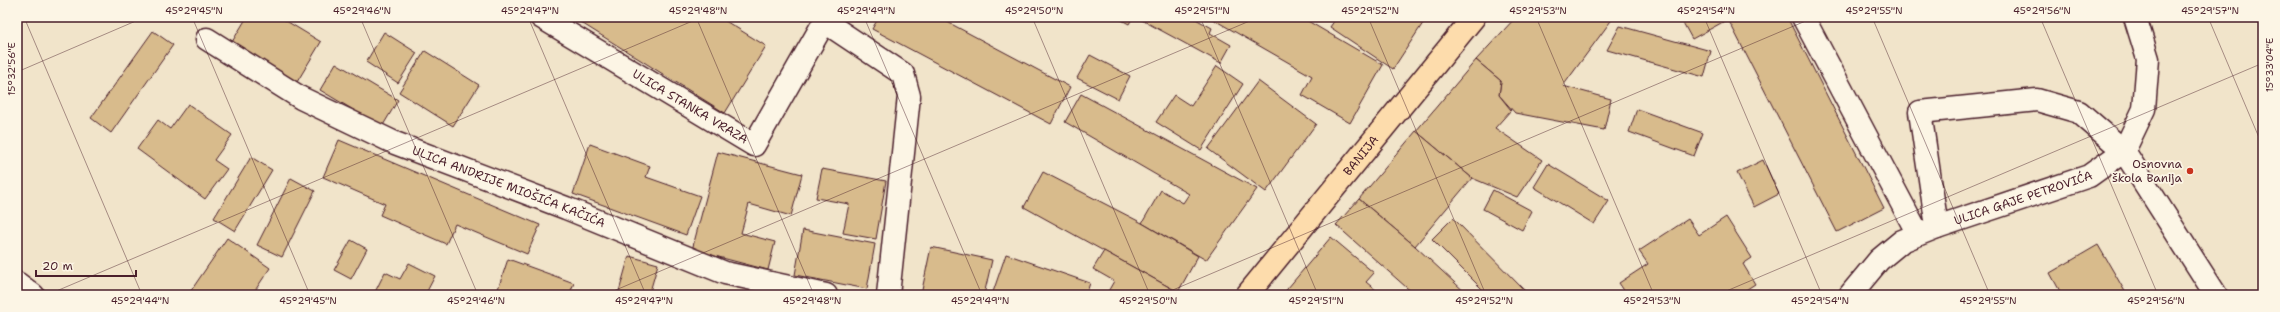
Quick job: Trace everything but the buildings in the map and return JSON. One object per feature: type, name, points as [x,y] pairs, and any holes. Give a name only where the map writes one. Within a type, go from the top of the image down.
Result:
[{"type":"main road","name":"BANIJA","points":[[1247,295],[1474,17]]},
{"type":"street","name":"ULICA STANKA VRAZA","points":[[540,17],[754,145],[826,19]]},
{"type":"street","points":[[1803,17],[1927,230]]},
{"type":"street","name":"ULICA GAJE PETROVIĆA","points":[[1850,295],[1879,260],[1902,241],[1927,230],[2089,176],[2124,151],[2144,109],[2148,59],[2135,17]]},
{"type":"street","points":[[826,19],[903,74],[909,96],[888,295]]},
{"type":"street","name":"ULICA ANDRIJE MIOŠIĆA KAČIĆA","points":[[207,39],[301,98],[395,144],[566,208],[725,273],[826,295]]},
{"type":"street","points":[[1927,230],[1920,112],[2037,100],[2078,112],[2124,151],[2216,295]]},
{"type":"street","points":[[17,283],[33,295]]},
{"type":"place","name":"Osnovna škola Banija","points":[[2190,171]]}]
